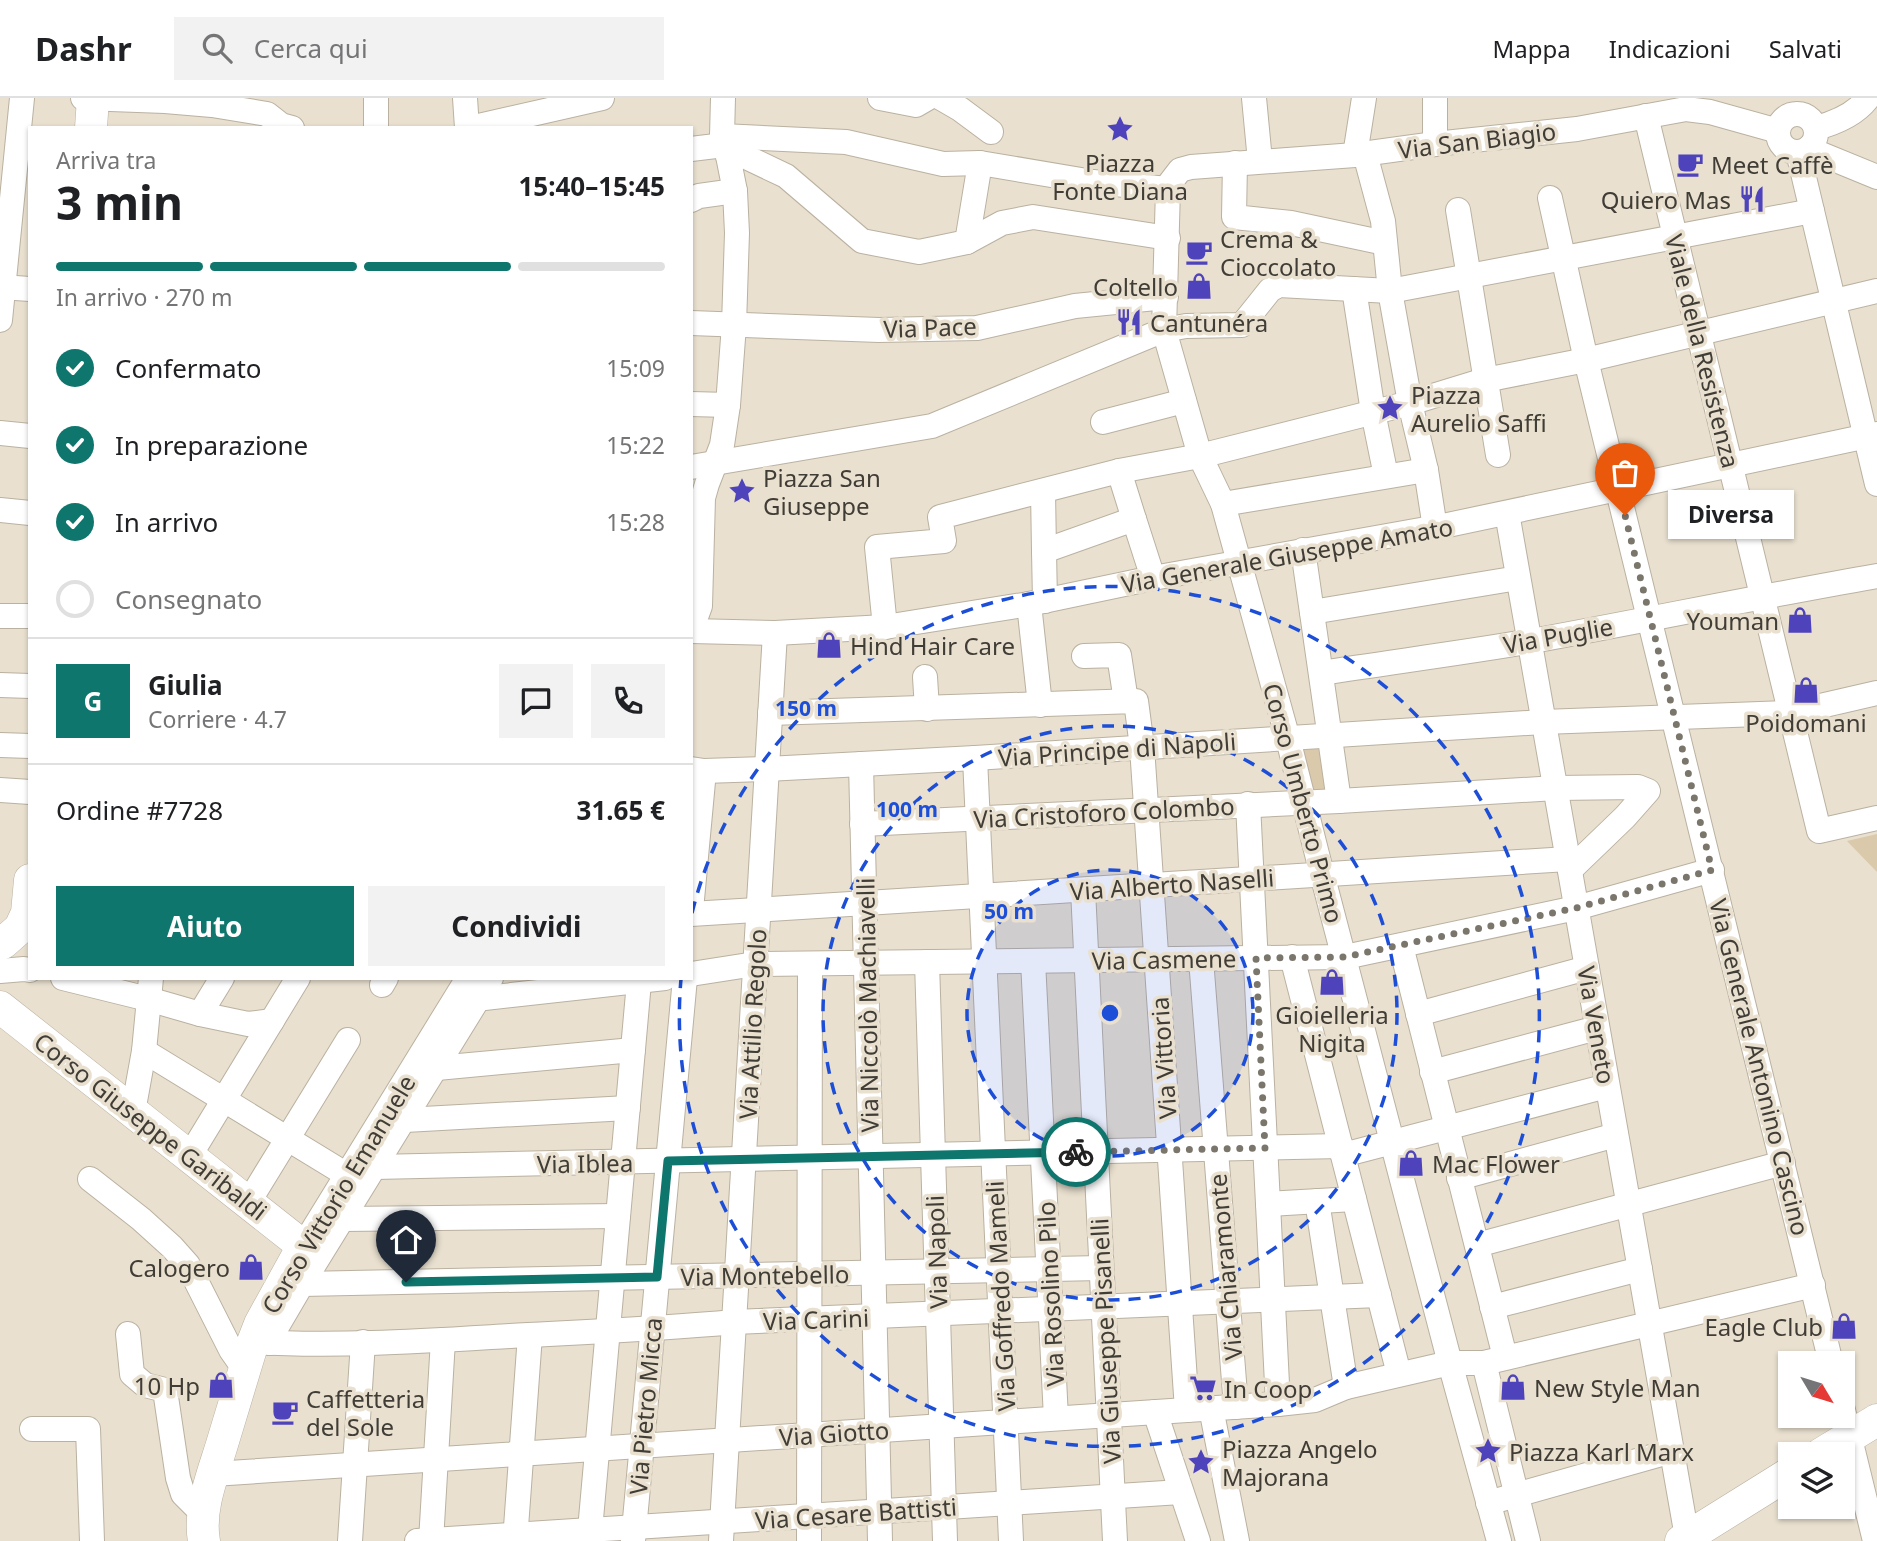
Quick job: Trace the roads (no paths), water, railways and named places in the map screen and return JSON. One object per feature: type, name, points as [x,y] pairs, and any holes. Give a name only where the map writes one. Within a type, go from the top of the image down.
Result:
[{"type":"main road","points":[[0,944],[20,928],[19,913],[28,886]]},
{"type":"main road","name":"Corso Giuseppe Garibaldi","points":[[0,1007],[303,1245]]},
{"type":"main road","name":"Corso Vittorio Emanuele","points":[[203,1528],[213,1474],[256,1352],[260,1324],[303,1245]]},
{"type":"main road","points":[[1855,1423],[1877,1420]]},
{"type":"main road","points":[[1831,1442],[1843,1428]]},
{"type":"main road","points":[[1698,1536],[1778,1481]]},
{"type":"street","points":[[0,320],[2,287],[13,222],[9,153],[22,98]]},
{"type":"street","points":[[376,98],[376,126]]},
{"type":"street","points":[[465,98],[468,126]]},
{"type":"street","points":[[477,126],[602,98]]},
{"type":"street","points":[[693,620],[700,606],[703,498],[722,445],[734,325],[737,233],[735,146],[723,98]]},
{"type":"street","points":[[880,98],[916,105],[928,98]]},
{"type":"street","points":[[941,98],[991,132]]},
{"type":"street","points":[[1254,98],[1260,161]]},
{"type":"street","points":[[1364,98],[1360,155],[1383,221],[1390,291],[1415,402],[1435,528]]},
{"type":"street","points":[[1435,98],[1435,144]]},
{"type":"street","points":[[1868,98],[1808,143],[1790,150],[1783,146],[1779,139],[1783,115],[1800,113],[1813,121],[1808,143],[1812,211],[1871,436],[1877,484]]},
{"type":"street","points":[[90,106],[165,99],[205,101],[267,113],[285,126]]},
{"type":"street","name":"Via San Biagio","points":[[1172,182],[1180,170],[1191,167],[1360,155],[1577,128],[1656,109],[1686,108],[1710,112],[1783,115]]},
{"type":"street","name":"Viale della Resistenza","points":[[1656,109],[1675,237],[1819,831],[1877,818]]},
{"type":"street","points":[[693,149],[846,142],[943,164],[980,163],[1093,183],[1172,182]]},
{"type":"street","points":[[1808,143],[1821,154],[1877,177]]},
{"type":"street","points":[[735,146],[786,176],[862,241],[919,252],[967,242],[1002,223],[1033,217],[1168,238]]},
{"type":"street","points":[[967,242],[980,163]]},
{"type":"street","points":[[1235,163],[1234,217],[1291,223],[1385,243]]},
{"type":"street","name":"Corso Umberto Primo","points":[[1172,182],[1164,330],[1200,456],[1223,505],[1288,738],[1450,1363],[1499,1541]]},
{"type":"street","points":[[693,199],[735,191]]},
{"type":"street","name":"Via Generale Antonino Cascino","points":[[1550,198],[1586,359],[1829,1351]]},
{"type":"street","points":[[1458,210],[1497,455]]},
{"type":"street","points":[[693,467],[932,426],[1164,330],[1186,326],[1242,325],[1270,290],[1279,285],[1390,291],[1812,211]]},
{"type":"street","points":[[2,287],[28,289]]},
{"type":"street","points":[[1354,289],[1366,414],[1386,476]]},
{"type":"street","points":[[885,627],[877,547],[944,541],[940,517],[1119,471],[1200,456],[1415,402],[1485,380],[1877,291]]},
{"type":"street","name":"Via Pace","points":[[693,323],[879,330],[977,328],[1075,306],[1166,297]]},
{"type":"street","points":[[1103,422],[1184,401]]},
{"type":"street","points":[[693,404],[728,405]]},
{"type":"street","points":[[0,433],[28,436]]},
{"type":"street","name":"Via Generale Giuseppe Amato","points":[[693,631],[775,633],[885,627],[1037,603],[1153,578],[1435,528],[1871,436]]},
{"type":"street","points":[[1223,505],[1426,470]]},
{"type":"street","points":[[1119,471],[1153,578]]},
{"type":"street","points":[[1040,705],[1037,603],[1044,551],[1043,491]]},
{"type":"street","points":[[0,510],[28,513]]},
{"type":"street","name":"Via Veneto","points":[[1507,513],[1672,1451],[1698,1536]]},
{"type":"street","points":[[1044,551],[1134,519]]},
{"type":"street","points":[[1303,550],[1339,801]]},
{"type":"street","name":"Via Puglie","points":[[1321,673],[1529,641],[1877,576]]},
{"type":"street","points":[[1312,612],[1518,578]]},
{"type":"street","points":[[0,616],[28,616]]},
{"type":"street","name":"Via Attilio Regolo","points":[[721,1531],[775,633]]},
{"type":"street","points":[[770,713],[1126,701],[1119,655],[1084,656]]},
{"type":"street","points":[[925,677],[927,709]]},
{"type":"street","points":[[0,685],[28,686]]},
{"type":"street","name":"Via Principe di Napoli","points":[[698,770],[975,758],[1544,722],[1790,713],[1877,693]]},
{"type":"street","name":"Via Vittoria","points":[[1126,701],[1136,701],[1142,747],[1180,1304],[1199,1409],[1237,1541]]},
{"type":"street","points":[[0,745],[28,746]]},
{"type":"street","name":"Via Goffredo Mameli","points":[[975,758],[1011,1541]]},
{"type":"street","name":"Via Niccolò Machiavelli","points":[[861,764],[880,1541]]},
{"type":"street","points":[[693,869],[698,770]]},
{"type":"street","name":"Via Cristoforo Colombo","points":[[862,824],[1556,788],[1638,787],[1648,791],[1625,817],[1569,864]]},
{"type":"street","points":[[0,790],[28,792]]},
{"type":"street","points":[[1248,804],[1278,1404]]},
{"type":"street","name":"Via Alberto Naselli","points":[[693,912],[1322,874],[1569,864]]},
{"type":"street","name":"Via Casmene","points":[[693,974],[755,964],[1345,957],[1576,908],[1712,870]]},
{"type":"street","name":"Via Giuseppe Pisanelli","points":[[1083,890],[1115,1541]]},
{"type":"street","points":[[1401,946],[1492,1307],[1494,1360],[1523,1493],[1528,1541]]},
{"type":"street","points":[[1292,957],[1399,1374]]},
{"type":"street","name":"Via Chiaramonte","points":[[1200,959],[1236,1407]]},
{"type":"street","name":"Via Rosolino Pilo","points":[[1033,961],[1056,1418]]},
{"type":"street","name":"Via Napoli","points":[[927,962],[945,1541]]},
{"type":"street","points":[[809,1541],[810,964]]},
{"type":"street","points":[[1418,1014],[1587,968]]},
{"type":"street","points":[[0,971],[28,970]]},
{"type":"street","points":[[80,980],[149,988],[200,1014],[248,1024],[272,1021]]},
{"type":"street","points":[[200,1014],[221,980]]},
{"type":"street","points":[[189,1157],[297,980]]},
{"type":"street","points":[[90,1179],[141,1219],[188,1265],[231,1350],[256,1352],[275,1330],[437,1068],[476,989],[652,980]]},
{"type":"street","name":"Via Pietro Micca","points":[[633,1534],[685,980]]},
{"type":"street","points":[[590,1530],[639,982]]},
{"type":"street","points":[[133,1112],[144,1051],[149,988]]},
{"type":"street","name":"Corso Vittorio Emanuele","points":[[303,1245],[347,1175],[476,989]]},
{"type":"street","points":[[1432,1072],[1597,1028]]},
{"type":"street","points":[[248,1203],[348,1040]]},
{"type":"street","points":[[437,1068],[633,1050]]},
{"type":"street","points":[[144,1051],[347,1175]]},
{"type":"street","name":"Via Iblea","points":[[375,1167],[1265,1148],[1342,1150],[1393,1142],[1607,1086]]},
{"type":"street","points":[[405,1120],[628,1108]]},
{"type":"street","points":[[1460,1178],[1616,1135]]},
{"type":"street","points":[[1477,1245],[1783,1163]]},
{"type":"street","points":[[1268,1204],[1354,1199]]},
{"type":"street","points":[[1317,1201],[1346,1387]]},
{"type":"street","points":[[343,1219],[618,1216]]},
{"type":"street","name":"Via Montebello","points":[[302,1284],[1101,1268]]},
{"type":"street","points":[[1492,1307],[1640,1269]]},
{"type":"street","name":"Via Giotto","points":[[213,1474],[1315,1400],[1346,1387],[1399,1374],[1450,1363],[1494,1360],[1813,1285]]},
{"type":"street","name":"Via Carini","points":[[256,1352],[363,1342],[653,1329],[734,1322],[1379,1295]]},
{"type":"street","points":[[128,1334],[132,1374],[145,1385],[165,1390],[178,1478],[183,1494],[203,1528]]},
{"type":"street","points":[[516,1538],[530,1335]]},
{"type":"street","points":[[431,1541],[443,1340]]},
{"type":"street","points":[[350,1541],[363,1342]]},
{"type":"street","points":[[1155,1412],[1175,1492],[1198,1541]]},
{"type":"street","points":[[1847,1428],[1875,1541]]},
{"type":"street","points":[[32,1429],[88,1429],[92,1541]]},
{"type":"street","points":[[1489,1503],[1672,1451]]},
{"type":"street","name":"Via Cesare Battisti","points":[[417,1541],[516,1538],[590,1530],[633,1534],[721,1531],[809,1516],[1175,1492]]},
{"type":"place","name":"Piazza Fonte Diana","points":[[1120,129]]},
{"type":"place","name":"Meet Caffè","points":[[1690,164]]},
{"type":"place","name":"Quiero Mas","points":[[1752,199]]},
{"type":"place","name":"Crema & Cioccolato","points":[[1199,252]]},
{"type":"place","name":"Coltello","points":[[1199,286]]},
{"type":"place","name":"Cantunéra","points":[[1129,322]]},
{"type":"place","name":"Piazza Aurelio Saffi","points":[[1390,408]]},
{"type":"place","name":"Piazza San Giuseppe","points":[[742,491]]},
{"type":"place","name":"Diversa","points":[[1625,515]]},
{"type":"place","name":"Youman","points":[[1800,620]]},
{"type":"place","name":"Hind Hair Care","points":[[829,645]]},
{"type":"place","name":"Poidomani","points":[[1806,690]]},
{"type":"place","name":"Gioielleria Nigita","points":[[1332,982]]},
{"type":"place","name":"Mac Flower","points":[[1411,1163]]},
{"type":"place","name":"Calogero","points":[[251,1267]]},
{"type":"place","name":"Eagle Club","points":[[1844,1326]]},
{"type":"place","name":"10 Hp","points":[[221,1385]]},
{"type":"place","name":"New Style Man","points":[[1513,1387]]},
{"type":"place","name":"In Coop","points":[[1203,1388]]},
{"type":"place","name":"Caffetteria del Sole","points":[[285,1412]]},
{"type":"place","name":"Piazza Karl Marx","points":[[1488,1451]]},
{"type":"place","name":"Piazza Angelo Majorana","points":[[1201,1462]]}]
